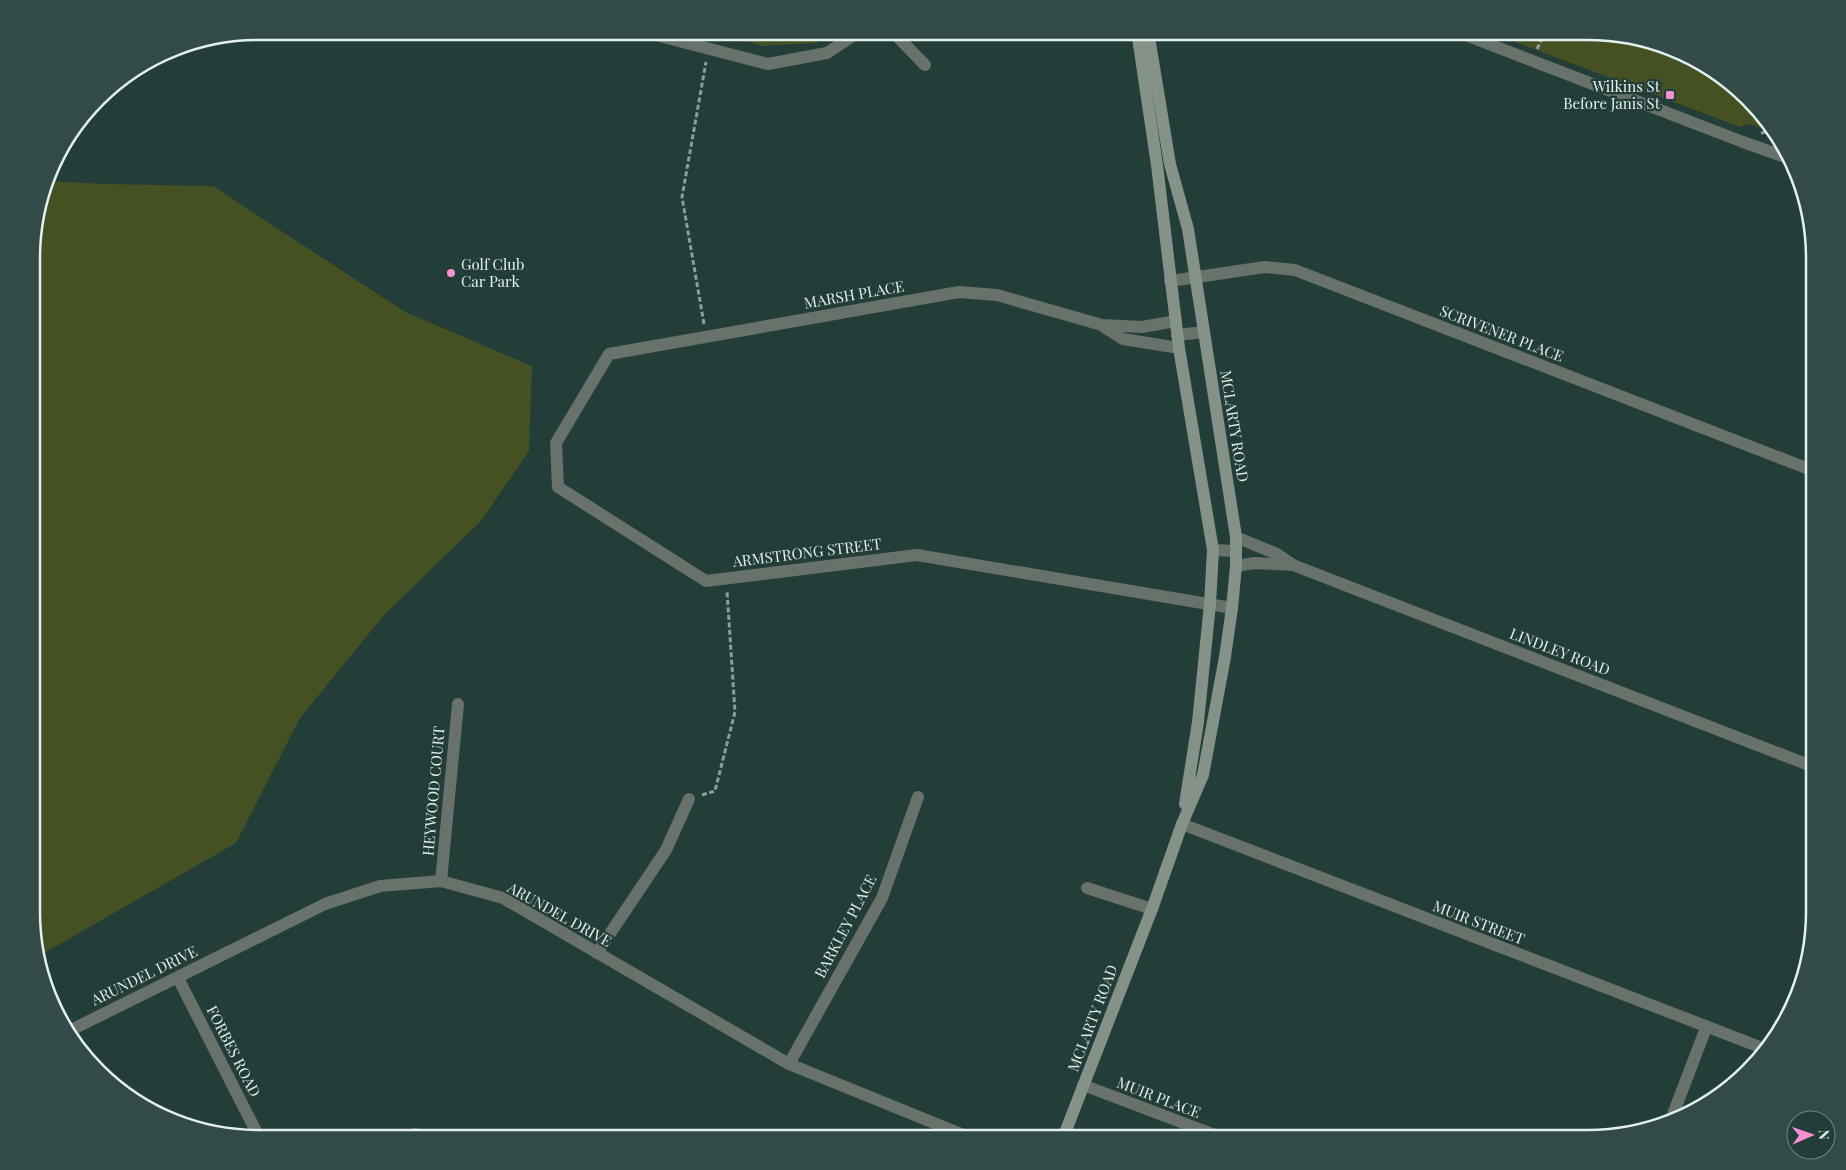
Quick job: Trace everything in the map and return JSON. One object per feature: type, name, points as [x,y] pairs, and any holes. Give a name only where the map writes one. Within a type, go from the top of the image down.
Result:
[{"type":"street","points":[[674,40],[768,64],[827,54],[847,40]]},
{"type":"street","points":[[901,40],[925,65]]},
{"type":"street","name":"MCLARTY ROAD","points":[[1138,40],[1157,165],[1178,341],[1213,550],[1210,604],[1198,722],[1182,824]]},
{"type":"street","name":"MCLARTY ROAD","points":[[1066,1130],[1152,909],[1182,824],[1203,775],[1225,657],[1236,566],[1236,537],[1196,277],[1188,229],[1170,164],[1149,40]]},
{"type":"street","points":[[1478,40],[1743,142],[1778,151]]},
{"type":"street","name":"SCRIVENER PLACE","points":[[1170,281],[1265,267],[1295,270],[1806,468]]},
{"type":"street","name":"MARSH PLACE","points":[[609,354],[959,292],[998,295],[1102,325],[1142,327],[1176,321]]},
{"type":"street","name":"MARSH PLACE","points":[[1102,325],[1124,339],[1178,341],[1204,332]]},
{"type":"street","name":"ARMSTRONG STREET","points":[[609,354],[556,443],[558,488],[706,581],[917,555],[1232,608]]},
{"type":"street","name":"LINDLEY ROAD","points":[[1236,537],[1278,554],[1293,565],[1806,764]]},
{"type":"street","points":[[1213,550],[1236,551]]},
{"type":"street","name":"LINDLEY ROAD","points":[[1236,566],[1255,563],[1293,565]]},
{"type":"street","name":"HEYWOOD COURT","points":[[441,881],[458,704]]},
{"type":"street","name":"BARKLEY PLACE","points":[[789,1064],[882,898],[918,797]]},
{"type":"street","points":[[597,954],[666,850],[688,799]]},
{"type":"street","name":"MUIR STREET","points":[[1182,824],[1706,1028],[1759,1047]]},
{"type":"street","name":"ARUNDEL DRIVE","points":[[74,1028],[325,904],[380,886],[441,881],[503,898],[789,1064],[950,1130]]},
{"type":"street","points":[[1087,888],[1152,909]]},
{"type":"street","name":"FORBES ROAD","points":[[178,978],[255,1130]]},
{"type":"street","points":[[1674,1112],[1706,1028]]},
{"type":"street","name":"MUIR PLACE","points":[[1083,1085],[1202,1130]]},
{"type":"path","points":[[1532,61],[1542,40]]},
{"type":"path","points":[[706,337],[682,197],[708,49]]},
{"type":"path","points":[[688,799],[715,791],[736,712],[727,578]]},
{"type":"green space","points":[[742,40],[820,40],[815,43],[762,46]]},
{"type":"green space","points":[[1510,40],[1602,40],[1631,44],[1658,52],[1684,62],[1721,85],[1752,114],[1763,128],[1749,124],[1740,127]]},
{"type":"green space","points":[[55,181],[213,186],[405,312],[532,366],[529,451],[481,521],[384,615],[300,718],[236,843],[44,953],[40,926],[40,244],[47,202]]},
{"type":"place","name":"Wilkins St Before Janis St","points":[[1670,95]]},
{"type":"place","name":"Golf Club Car Park","points":[[451,273]]}]
